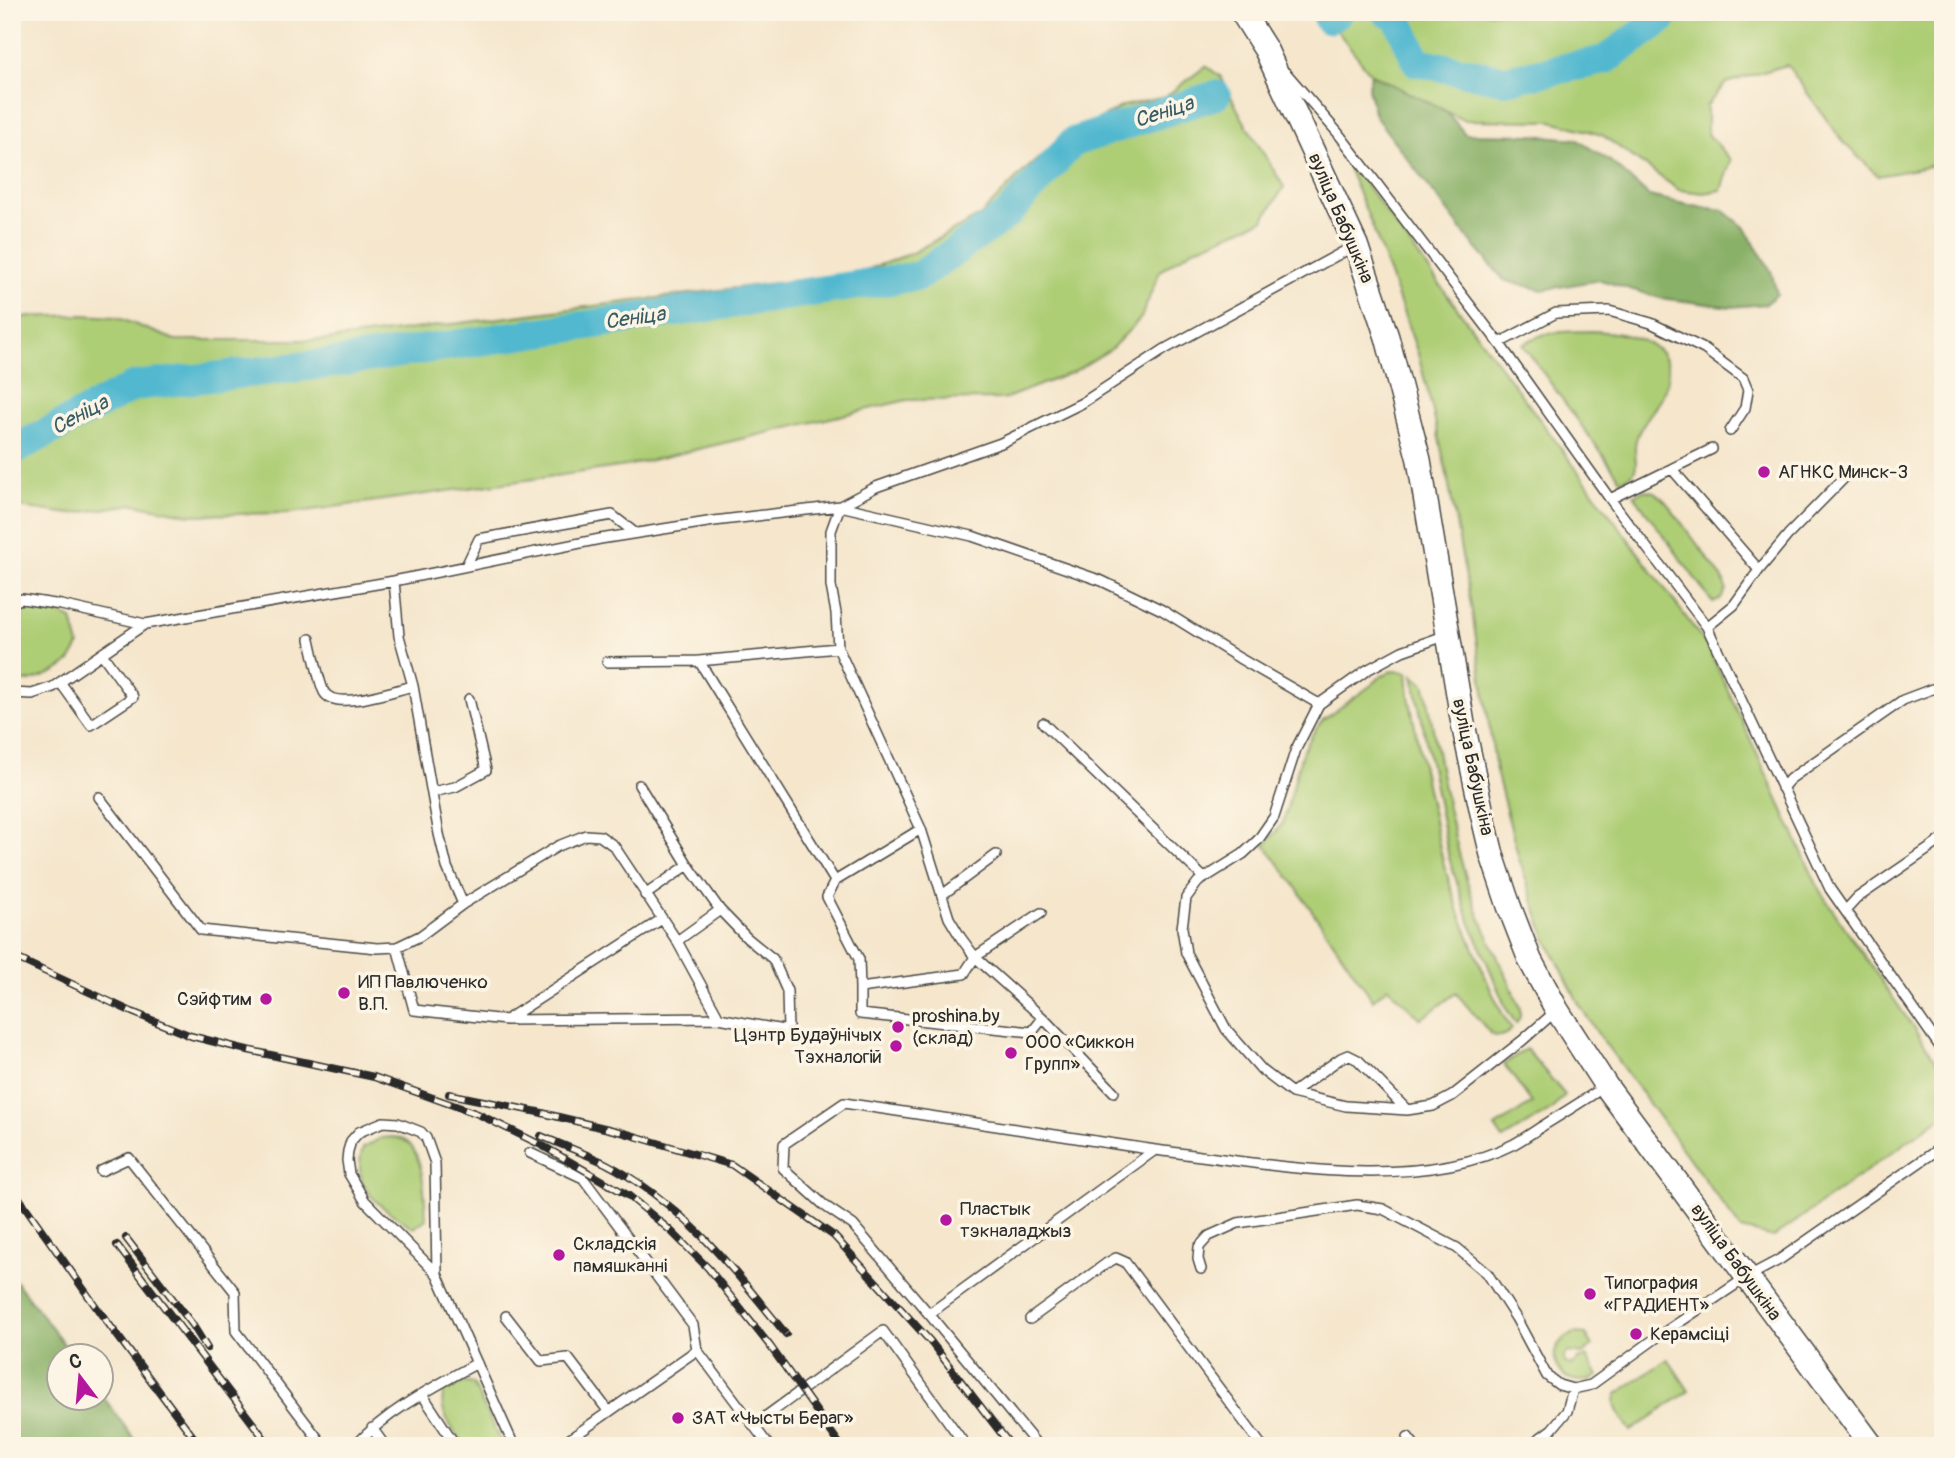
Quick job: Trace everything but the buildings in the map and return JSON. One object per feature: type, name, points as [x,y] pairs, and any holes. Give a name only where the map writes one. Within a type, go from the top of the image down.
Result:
[{"type":"street","name":"вуліца Бабушкіна","points":[[1242,12],[1266,50],[1356,245],[1387,337],[1419,460],[1463,724],[1492,855],[1530,960],[1557,1010],[1606,1086],[1872,1446]]},
{"type":"lane","points":[[1266,50],[1338,134],[1499,343],[1610,499],[1707,627],[1830,889],[1943,1051]]},
{"type":"lane","points":[[1114,1092],[1043,1018],[975,957],[949,918],[921,830],[838,648],[831,586],[831,531],[840,506],[876,487],[1001,443],[1082,403],[1165,349],[1356,245]]},
{"type":"lane","points":[[1499,343],[1556,313],[1609,311],[1651,323],[1704,349],[1743,378],[1748,390],[1745,408],[1730,431]]},
{"type":"lane","points":[[1610,499],[1712,449]]},
{"type":"lane","points":[[1672,469],[1759,570]]},
{"type":"lane","points":[[1707,627],[1734,604],[1788,535],[1848,474]]},
{"type":"lane","points":[[12,602],[22,599],[61,605],[145,624],[394,581],[635,533],[840,506],[972,536],[1102,581],[1162,610],[1319,704]]},
{"type":"lane","points":[[466,566],[479,540],[492,537],[612,514],[635,533]]},
{"type":"lane","points":[[394,581],[399,636],[412,686],[439,834],[447,867],[463,904]]},
{"type":"lane","points":[[12,693],[32,694],[60,682],[145,624]]},
{"type":"lane","points":[[1448,635],[1390,657],[1319,704],[1296,749],[1274,817],[1258,840],[1242,854],[1198,882],[1186,898],[1182,928],[1186,953],[1226,1029],[1262,1070],[1292,1093],[1346,1106],[1407,1110],[1433,1106],[1452,1096],[1557,1010]]},
{"type":"lane","points":[[310,639],[324,693],[333,699],[353,701],[412,686]]},
{"type":"lane","points":[[607,662],[699,661],[838,648]]},
{"type":"lane","points":[[60,682],[90,725],[132,697],[102,654]]},
{"type":"lane","points":[[699,661],[835,881]]},
{"type":"lane","points":[[1782,788],[1790,779],[1903,700],[1932,689],[1943,689]]},
{"type":"lane","points":[[432,792],[455,787],[485,770],[469,699]]},
{"type":"lane","points":[[1043,723],[1204,878]]},
{"type":"lane","points":[[397,947],[414,1010],[506,1020],[719,1018],[788,1031],[787,991],[773,960],[720,910],[688,865],[639,785]]},
{"type":"lane","points":[[99,797],[201,930],[377,948],[397,947],[420,936],[463,904],[558,846],[586,835],[600,836],[614,846],[677,941],[719,1018]]},
{"type":"lane","points":[[921,830],[835,881],[827,897],[859,959],[860,1014],[1032,1032],[1043,1018]]},
{"type":"lane","points":[[1846,909],[1857,898],[1943,839]]},
{"type":"lane","points":[[942,895],[996,855]]},
{"type":"lane","points":[[645,895],[688,865]]},
{"type":"lane","points":[[677,941],[720,910]]},
{"type":"lane","points":[[860,988],[964,974],[975,957],[1041,913]]},
{"type":"lane","points":[[506,1020],[662,919]]},
{"type":"lane","points":[[1292,1093],[1349,1055],[1358,1060],[1407,1110]]},
{"type":"lane","points":[[1038,1446],[853,1225],[825,1206],[783,1168],[784,1144],[844,1103],[1155,1150],[1343,1171],[1392,1171],[1434,1168],[1473,1160],[1514,1144],[1606,1086]]},
{"type":"lane","points":[[437,1274],[435,1163],[426,1138],[421,1132],[398,1123],[383,1122],[359,1132],[351,1141],[348,1151],[346,1160],[349,1174],[365,1201],[437,1274],[514,1446]]},
{"type":"lane","points":[[1200,1269],[1199,1247],[1209,1236],[1238,1223],[1357,1205],[1383,1209],[1457,1248],[1487,1273],[1516,1318],[1547,1376],[1559,1385],[1573,1390],[1591,1385],[1625,1359],[1747,1277],[1779,1260],[1943,1146]]},
{"type":"lane","points":[[929,1314],[1155,1150]]},
{"type":"lane","points":[[530,1153],[583,1178],[693,1325],[698,1350],[769,1446]]},
{"type":"lane","points":[[101,1171],[130,1158],[235,1292],[236,1331],[322,1444],[356,1445],[372,1428],[397,1409],[477,1363]]},
{"type":"lane","points":[[1030,1320],[1107,1263],[1116,1258],[1125,1262],[1262,1446]]},
{"type":"lane","points":[[506,1315],[541,1361],[568,1358],[609,1412]]},
{"type":"lane","points":[[754,1425],[883,1331],[965,1445]]},
{"type":"lane","points":[[560,1446],[698,1350]]},
{"type":"lane","points":[[1529,1446],[1552,1429],[1567,1411],[1573,1390]]},
{"type":"lane","points":[[422,1394],[456,1446]]},
{"type":"lane","points":[[372,1428],[385,1446]]},
{"type":"lane","points":[[1408,1437],[1415,1446]]},
{"type":"green space","points":[[1337,12],[1936,12],[1943,19],[1943,161],[1878,176],[1843,142],[1787,65],[1726,83],[1707,105],[1707,133],[1731,160],[1721,190],[1704,193],[1679,190],[1602,135],[1552,121],[1463,120],[1371,74],[1335,28]]},
{"type":"green space","points":[[1206,66],[1221,77],[1284,187],[1263,220],[1192,250],[1160,271],[1141,318],[1111,349],[1073,372],[1004,399],[907,400],[626,466],[291,513],[191,515],[134,504],[70,514],[12,506],[12,320],[21,317],[82,315],[116,317],[175,340],[327,340],[861,272],[912,253],[980,216],[1060,139],[1123,106],[1165,97]]},
{"type":"green space","points":[[1371,74],[1446,111],[1465,134],[1576,139],[1610,161],[1649,196],[1723,210],[1744,227],[1771,271],[1777,294],[1766,304],[1731,307],[1660,298],[1600,280],[1542,290],[1504,280],[1471,242],[1375,116],[1368,88]]},
{"type":"green space","points":[[1352,166],[1708,647],[1820,891],[1943,1071],[1943,1116],[1774,1237],[1741,1229],[1596,1031],[1579,1004],[1546,938],[1519,859],[1496,771],[1471,605],[1433,412],[1418,354],[1372,225],[1348,168]]},
{"type":"green space","points":[[1591,331],[1636,338],[1660,352],[1667,363],[1668,377],[1663,394],[1636,440],[1635,468],[1629,477],[1621,480],[1523,345],[1547,334]]},
{"type":"green space","points":[[1643,490],[1655,492],[1666,502],[1723,579],[1726,589],[1721,599],[1713,603],[1634,495]]},
{"type":"green space","points":[[12,607],[57,612],[72,619],[79,646],[70,661],[58,670],[35,680],[12,683]]},
{"type":"green space","points":[[1392,671],[1407,672],[1409,696],[1443,862],[1460,915],[1490,988],[1512,1029],[1502,1036],[1491,1034],[1456,993],[1421,1019],[1388,987],[1373,1000],[1265,845],[1283,823],[1302,753],[1315,730],[1323,720],[1382,675]]},
{"type":"green space","points":[[1413,675],[1424,684],[1427,694],[1446,798],[1465,874],[1478,913],[1520,1008],[1520,1017],[1516,1024],[1506,1008],[1468,917],[1449,858]]},
{"type":"green space","points":[[1526,1049],[1565,1095],[1551,1110],[1503,1139],[1495,1127],[1532,1103],[1504,1064]]},
{"type":"green space","points":[[381,1138],[404,1140],[411,1146],[419,1164],[426,1219],[414,1228],[372,1197],[361,1176],[363,1148]]},
{"type":"green space","points":[[12,1276],[62,1342],[46,1342],[46,1412],[114,1412],[139,1446],[12,1446]]},
{"type":"green space","points":[[1574,1333],[1586,1334],[1593,1346],[1582,1354],[1568,1352],[1564,1361],[1569,1365],[1586,1357],[1598,1376],[1585,1381],[1564,1375],[1555,1359],[1556,1349],[1562,1340]]},
{"type":"green space","points":[[1668,1359],[1689,1391],[1631,1431],[1615,1404],[1617,1394]]},
{"type":"green space","points":[[463,1382],[473,1384],[503,1446],[465,1446],[451,1427],[444,1413],[444,1391]]},
{"type":"waterway","name":"Сеніца","points":[[1328,19],[1339,12]]},
{"type":"waterway","name":"Сеніца","points":[[1386,12],[1397,17],[1417,62],[1505,80],[1605,60],[1663,18],[1662,12]]},
{"type":"waterway","name":"Сеніца","points":[[12,451],[134,386],[325,364],[919,276],[1007,215],[1073,142],[1216,95]]},
{"type":"railway","points":[[12,956],[132,1012],[191,1036],[374,1077],[478,1114],[543,1146],[629,1196],[671,1231],[708,1268],[770,1346],[841,1446]]},
{"type":"railway","points":[[449,1094],[621,1132],[732,1165],[834,1236],[930,1341],[1011,1446]]},
{"type":"railway","points":[[541,1136],[605,1163],[659,1198],[705,1239],[786,1334]]},
{"type":"railway","points":[[12,1188],[99,1311],[200,1446]]},
{"type":"railway","points":[[126,1238],[192,1324],[207,1348]]},
{"type":"railway","points":[[117,1245],[270,1446]]},
{"type":"place","name":"АГНКС Минск-3","points":[[1764,472]]},
{"type":"place","name":"ИП Павлюченко В.П.","points":[[344,993]]},
{"type":"place","name":"Сэйфтим","points":[[266,999]]},
{"type":"place","name":"рroshina.by (склад)","points":[[898,1027]]},
{"type":"place","name":"Цэнтр Будаўнічых Тэхналогій","points":[[896,1046]]},
{"type":"place","name":"ООО «Сиккон Групп»","points":[[1011,1053]]},
{"type":"place","name":"Пластык тэкналаджыз","points":[[946,1220]]},
{"type":"place","name":"Складскія памяшканні","points":[[559,1255]]},
{"type":"place","name":"Типография «ГРАДИЕНТ»","points":[[1590,1294]]},
{"type":"place","name":"Керамсіці","points":[[1636,1334]]},
{"type":"place","name":"ЗАТ «Чысты Бераг»","points":[[678,1418]]}]
